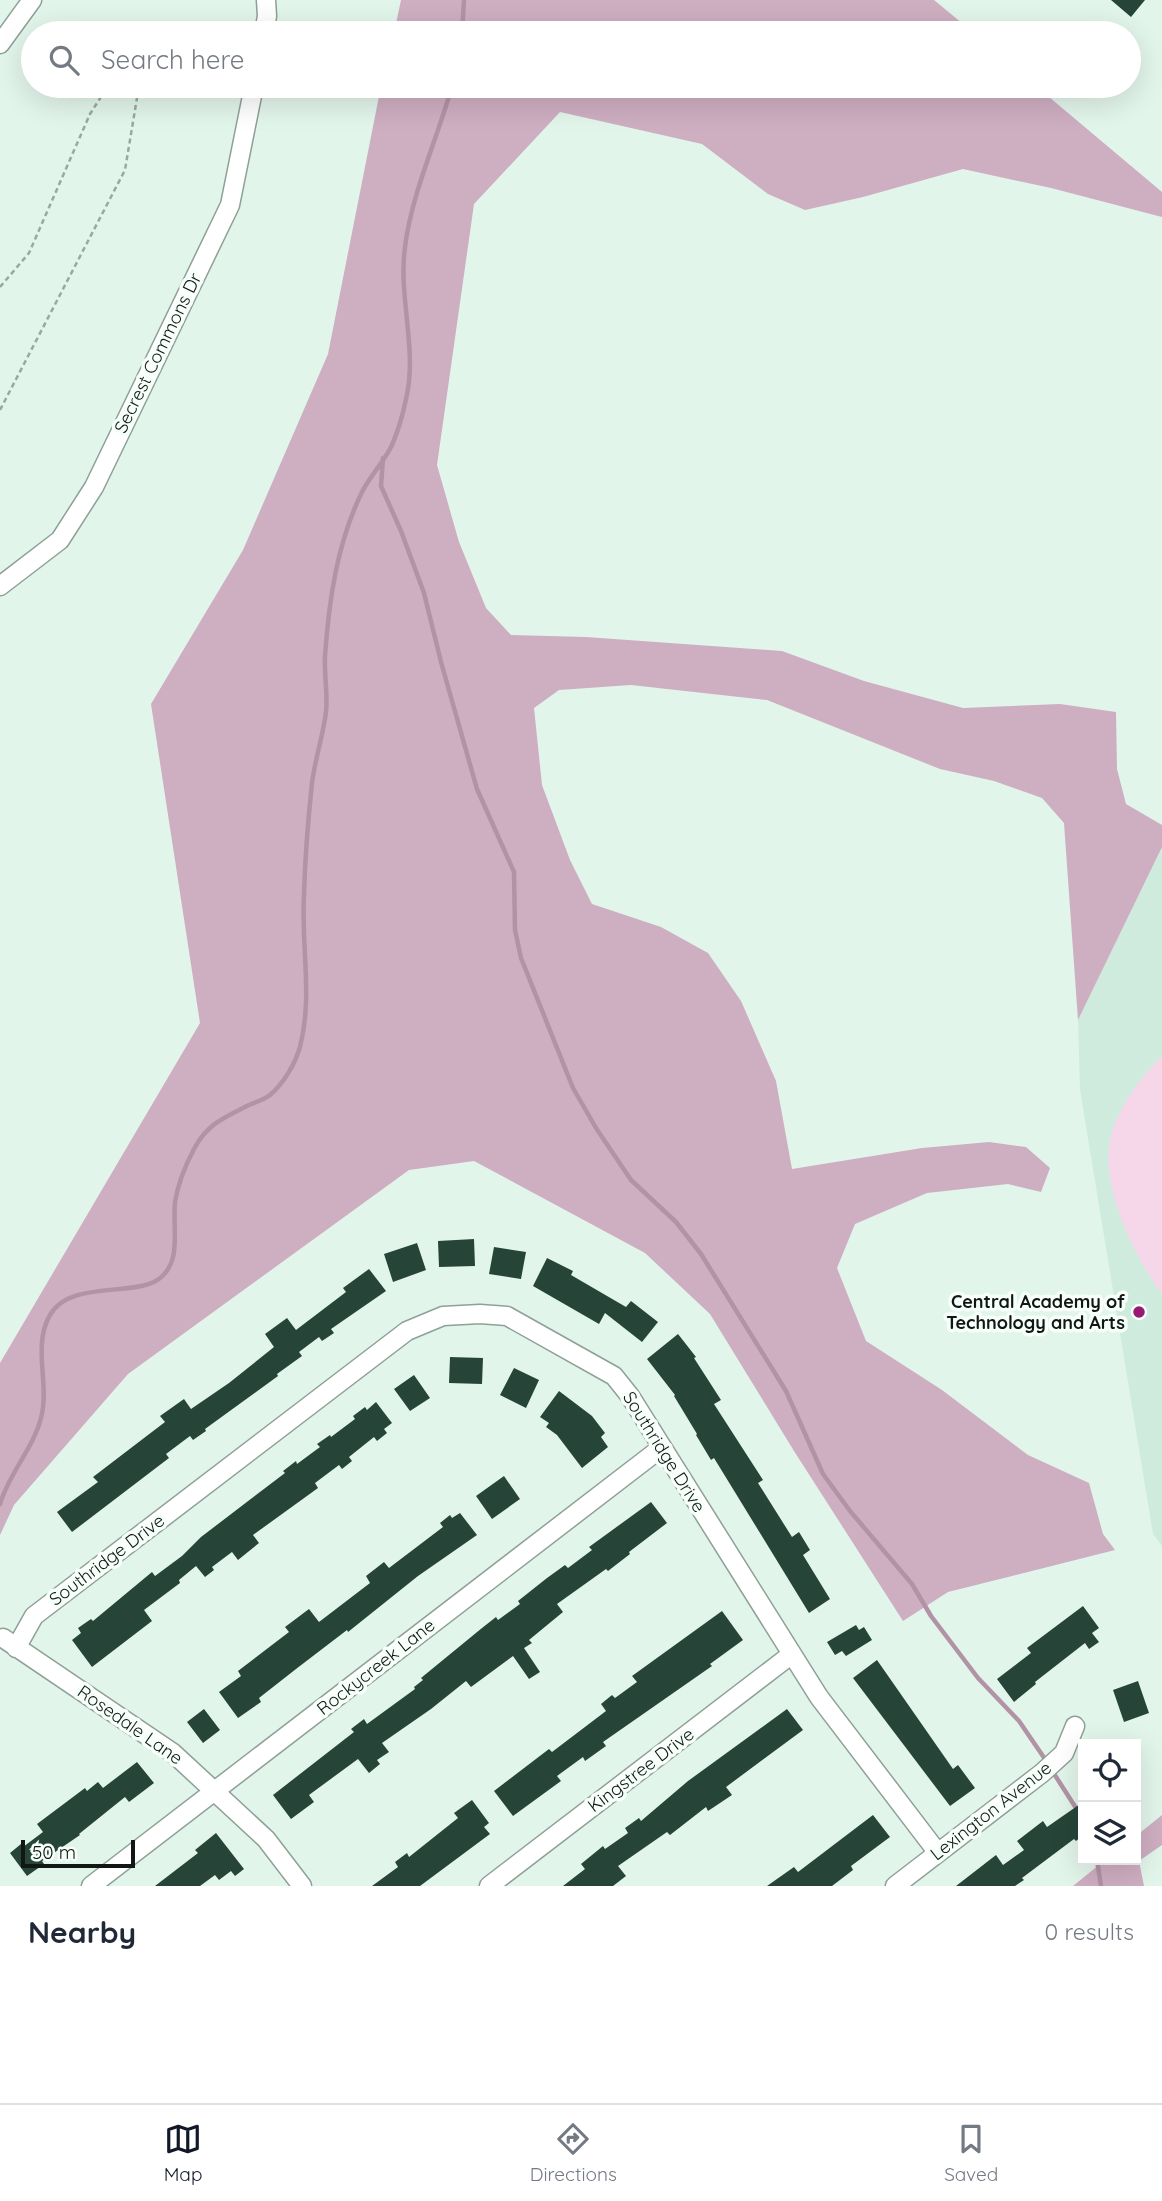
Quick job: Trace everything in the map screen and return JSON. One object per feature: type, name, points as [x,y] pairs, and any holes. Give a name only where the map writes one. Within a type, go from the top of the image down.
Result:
[{"type":"street","points":[[0,44],[32,0]]},
{"type":"street","points":[[265,21],[266,0]]},
{"type":"street","name":"Secrest Commons Dr","points":[[0,586],[60,540],[94,487],[230,205],[252,98]]},
{"type":"street","name":"Southridge Drive","points":[[10,1643],[34,1616],[407,1331],[443,1316],[480,1314],[507,1317],[614,1376],[630,1396],[819,1697],[938,1853]]},
{"type":"street","name":"Rockycreek Lane","points":[[91,1886],[661,1448]]},
{"type":"street","name":"Rosedale Lane","points":[[10,1643],[173,1753],[266,1839],[302,1886]]},
{"type":"street","name":"Kingstree Drive","points":[[489,1886],[792,1654]]},
{"type":"street","name":"Lexington Avenue","points":[[895,1886],[1042,1773],[1064,1753],[1075,1726]]},
{"type":"path","points":[[0,287],[29,253],[90,114],[100,98]]},
{"type":"path","points":[[0,410],[125,170],[137,98]]},
{"type":"shaded area","points":[[401,0],[934,0],[959,21],[397,21]]},
{"type":"shaded area","points":[[379,98],[1050,98],[1162,192],[1162,217],[1051,188],[963,169],[805,210],[768,194],[702,144],[560,112],[474,204],[437,465],[459,542],[486,608],[511,635],[586,637],[782,651],[864,681],[963,708],[1060,704],[1116,712],[1117,769],[1126,804],[1162,825],[1162,847],[1078,1020],[1064,823],[1042,798],[994,781],[940,769],[767,700],[631,685],[559,690],[534,708],[542,785],[570,860],[592,904],[661,927],[708,953],[741,1001],[776,1081],[792,1169],[922,1148],[989,1142],[1026,1147],[1050,1168],[1041,1192],[1008,1184],[927,1193],[855,1224],[837,1268],[866,1341],[942,1390],[1028,1455],[1089,1483],[1103,1534],[1115,1550],[948,1592],[903,1621],[710,1314],[645,1253],[474,1161],[409,1170],[128,1374],[14,1505],[0,1535],[0,1363],[200,1023],[151,704],[243,550],[328,354]]},
{"type":"shaded area","name":"Central Academy of Technology and Arts","points":[[1162,847],[1162,1546],[1153,1534],[1080,1090],[1078,1020]]},
{"type":"shaded area","points":[[1162,1056],[1162,1294],[1129,1239],[1120,1217],[1109,1173],[1109,1152],[1112,1132],[1126,1101]]},
{"type":"shaded area","points":[[1162,1815],[1162,1845],[1141,1860],[1141,1832]]},
{"type":"shaded area","points":[[1099,1865],[1140,1865],[1144,1886],[1073,1886]]},
{"type":"building","points":[[1111,0],[1145,0],[1131,17]]},
{"type":"building","points":[[474,1239],[475,1266],[439,1267],[438,1241]]},
{"type":"building","points":[[417,1243],[426,1270],[393,1282],[384,1254]]},
{"type":"building","points":[[494,1247],[526,1252],[521,1279],[489,1274]]},
{"type":"building","points":[[547,1258],[573,1271],[571,1275],[626,1307],[631,1301],[658,1322],[642,1342],[605,1313],[599,1324],[533,1286]]},
{"type":"building","points":[[369,1269],[386,1291],[331,1329],[334,1333],[322,1341],[319,1337],[299,1352],[302,1356],[205,1429],[206,1431],[193,1440],[190,1436],[166,1454],[169,1458],[72,1532],[57,1512],[98,1482],[93,1477],[165,1422],[160,1416],[184,1399],[191,1409],[229,1383],[274,1347],[265,1334],[287,1318],[296,1330],[346,1292],[343,1288]]},
{"type":"building","points":[[678,1334],[696,1357],[694,1358],[721,1400],[714,1404],[763,1480],[758,1483],[792,1537],[799,1532],[810,1550],[803,1555],[830,1599],[809,1613],[714,1458],[711,1460],[675,1395],[647,1359]]},
{"type":"building","points":[[450,1357],[483,1358],[482,1384],[449,1383]]},
{"type":"building","points":[[514,1368],[539,1380],[526,1408],[500,1395]]},
{"type":"building","points":[[414,1375],[430,1398],[410,1411],[394,1389]]},
{"type":"building","points":[[559,1391],[592,1416],[605,1433],[601,1437],[608,1447],[582,1468],[557,1435],[546,1427],[549,1423],[540,1417]]},
{"type":"building","points":[[376,1402],[392,1423],[384,1429],[387,1433],[377,1441],[374,1437],[349,1457],[352,1461],[342,1469],[339,1465],[315,1483],[318,1488],[253,1535],[259,1543],[238,1560],[232,1552],[212,1567],[214,1570],[205,1577],[196,1566],[179,1580],[180,1583],[144,1610],[152,1621],[92,1667],[72,1640],[81,1633],[78,1628],[91,1619],[93,1621],[152,1572],[155,1576],[182,1556],[201,1537],[285,1473],[283,1471],[320,1447],[317,1444],[330,1435],[331,1437],[355,1419],[353,1416],[365,1407],[367,1410]]},
{"type":"building","points":[[504,1476],[520,1499],[492,1519],[476,1496]]},
{"type":"building","points":[[651,1502],[667,1523],[608,1571],[606,1569],[557,1604],[563,1612],[529,1640],[532,1643],[524,1648],[540,1672],[529,1679],[513,1656],[471,1687],[466,1681],[382,1743],[389,1752],[377,1760],[380,1764],[369,1773],[358,1759],[309,1795],[314,1802],[291,1819],[273,1795],[354,1732],[351,1729],[364,1719],[367,1724],[415,1689],[423,1680],[421,1678],[482,1628],[520,1604],[518,1601],[547,1578],[565,1565],[568,1568],[592,1550],[589,1547]]},
{"type":"building","points":[[460,1513],[477,1535],[418,1576],[296,1669],[259,1698],[261,1702],[238,1718],[219,1692],[241,1676],[238,1671],[289,1632],[285,1627],[309,1609],[319,1622],[370,1583],[366,1576],[384,1562],[389,1568],[443,1527],[440,1523],[450,1515],[452,1518]]},
{"type":"building","points":[[1083,1606],[1099,1628],[1092,1633],[1099,1642],[1089,1649],[1085,1643],[1014,1702],[997,1679],[1031,1653],[1027,1648]]},
{"type":"building","points":[[722,1611],[743,1640],[710,1664],[712,1666],[603,1742],[606,1746],[585,1761],[583,1757],[557,1776],[561,1781],[513,1816],[494,1791],[549,1749],[552,1752],[606,1711],[601,1704],[612,1695],[615,1698],[637,1682],[632,1676]]},
{"type":"building","points":[[856,1625],[859,1630],[864,1627],[872,1640],[846,1656],[842,1651],[835,1655],[827,1642]]},
{"type":"building","points":[[877,1660],[953,1769],[958,1765],[975,1788],[950,1806],[853,1678]]},
{"type":"building","points":[[1138,1681],[1149,1713],[1124,1722],[1113,1690]]},
{"type":"building","points":[[204,1709],[220,1730],[203,1743],[187,1722]]},
{"type":"building","points":[[787,1709],[803,1730],[726,1787],[732,1795],[708,1811],[706,1807],[670,1835],[667,1832],[618,1866],[626,1876],[613,1886],[563,1886],[585,1869],[581,1864],[603,1846],[605,1849],[628,1833],[625,1828],[639,1818],[641,1821],[688,1781]]},
{"type":"building","points":[[137,1762],[154,1783],[129,1802],[125,1797],[80,1835],[42,1861],[44,1864],[27,1876],[10,1853],[43,1832],[37,1824],[85,1788],[87,1791],[98,1782],[103,1788]]},
{"type":"building","points":[[472,1800],[489,1823],[484,1827],[490,1834],[420,1886],[372,1886],[398,1867],[395,1862],[407,1853],[409,1857],[458,1818],[454,1813]]},
{"type":"building","points":[[1078,1805],[1078,1839],[1074,1839],[1015,1886],[956,1886],[996,1855],[1003,1865],[1024,1850],[1017,1841],[1043,1821],[1047,1827]]},
{"type":"building","points":[[873,1815],[890,1837],[851,1866],[853,1870],[832,1886],[767,1886],[794,1867],[798,1872]]},
{"type":"building","points":[[216,1833],[244,1869],[235,1876],[231,1871],[219,1880],[215,1875],[200,1886],[155,1886],[198,1853],[195,1850]]},
{"type":"waterway","points":[[463,21],[464,0]]},
{"type":"waterway","points":[[0,1504],[41,1418],[44,1392],[42,1339],[50,1315],[59,1305],[84,1293],[143,1286],[163,1275],[170,1267],[175,1246],[175,1202],[178,1188],[199,1140],[217,1122],[270,1095],[288,1073],[300,1047],[306,1009],[304,914],[307,839],[313,774],[326,712],[325,656],[332,593],[340,552],[353,511],[365,486],[392,445],[405,405],[410,362],[404,285],[405,247],[419,186],[448,98]]},
{"type":"waterway","points":[[383,458],[381,486],[424,593],[477,789],[514,872],[515,930],[521,958],[573,1088],[631,1180],[676,1222],[701,1254],[786,1391],[823,1474],[850,1511],[912,1584],[931,1616],[978,1678],[1019,1721],[1047,1762]]},
{"type":"waterway","points":[[1051,1769],[1078,1811]]},
{"type":"waterway","points":[[1098,1865],[1101,1886]]},
{"type":"place","name":"Central Academy of Technology and Arts","points":[[1139,1312]]}]
